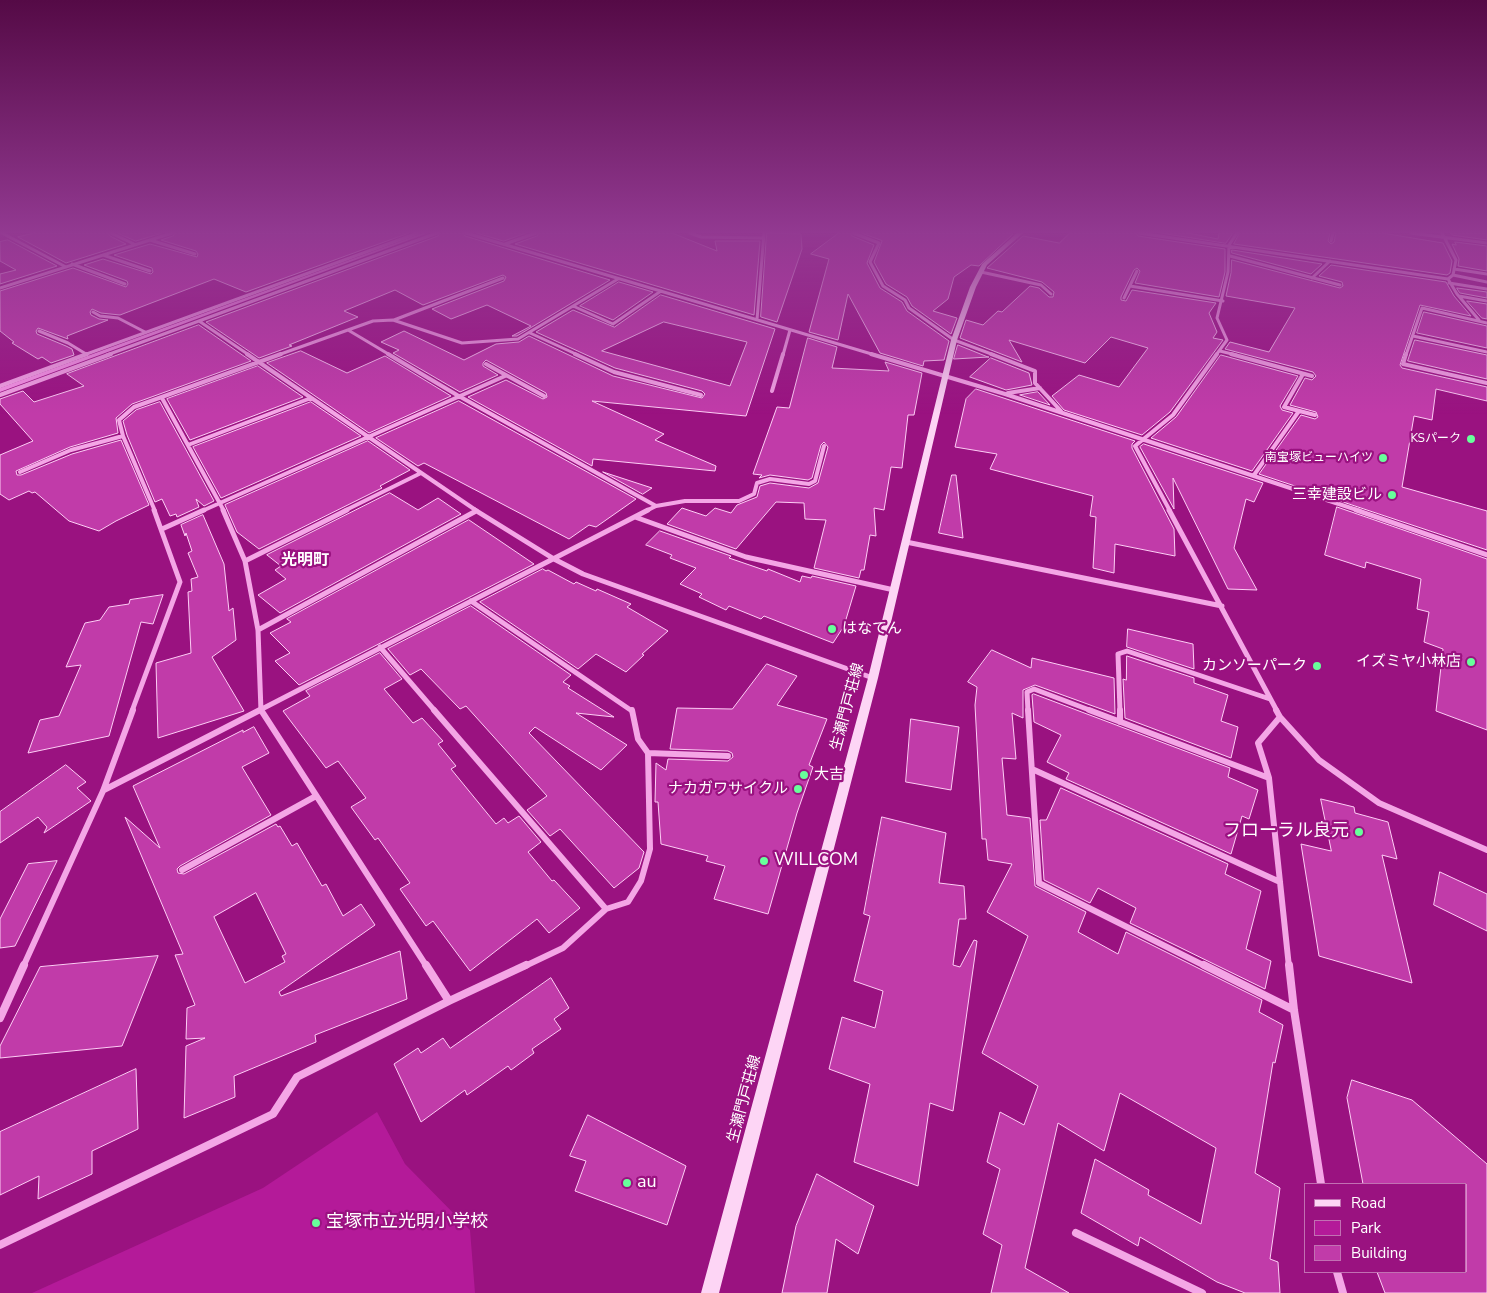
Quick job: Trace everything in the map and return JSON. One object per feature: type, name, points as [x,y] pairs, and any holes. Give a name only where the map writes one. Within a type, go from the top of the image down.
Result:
[{"type":"main road","name":"生瀬門戸荘線","points":[[710,1293],[872,678],[954,340],[971,293]]},
{"type":"street","points":[[0,386],[252,293]]},
{"type":"street","points":[[0,395],[274,293]]},
{"type":"street","points":[[0,1018],[103,791],[180,582],[162,529],[123,436],[119,420],[134,407],[373,321],[394,320],[463,293]]},
{"type":"street","points":[[394,320],[462,344],[518,339],[595,293]]},
{"type":"street","points":[[574,306],[613,324],[658,293]]},
{"type":"street","points":[[669,293],[1063,412],[1487,555]]},
{"type":"street","points":[[758,320],[760,293]]},
{"type":"street","points":[[895,293],[905,300],[909,308],[954,340],[1035,371],[1035,383],[1063,412]]},
{"type":"street","points":[[1124,298],[1126,293]]},
{"type":"street","points":[[1176,293],[1223,301]]},
{"type":"street","points":[[1224,293],[1217,318],[1227,340],[1173,415],[1134,446],[1222,606],[1280,718],[1319,760],[1379,803],[1487,850]]},
{"type":"street","points":[[1457,293],[1480,321]]},
{"type":"street","points":[[1459,296],[1487,300]]},
{"type":"street","points":[[1487,323],[1422,308],[1403,364],[1487,383]]},
{"type":"street","points":[[93,312],[100,316],[118,318],[145,332]]},
{"type":"street","points":[[199,321],[476,511],[554,559],[583,574],[872,678]]},
{"type":"street","points":[[348,330],[457,396],[656,506]]},
{"type":"street","points":[[772,392],[790,330]]},
{"type":"street","points":[[39,331],[68,343],[86,354]]},
{"type":"street","points":[[530,333],[614,372],[701,395]]},
{"type":"street","points":[[1413,336],[1487,352]]},
{"type":"street","points":[[1220,351],[1312,376]]},
{"type":"street","points":[[486,364],[544,396]]},
{"type":"street","points":[[1303,374],[1284,407],[1315,415]]},
{"type":"street","points":[[162,529],[505,376]]},
{"type":"street","points":[[1005,394],[1040,388]]},
{"type":"street","points":[[162,398],[220,503],[245,560],[258,630],[261,711],[449,1001]]},
{"type":"street","points":[[188,446],[311,398]]},
{"type":"street","points":[[1254,475],[1299,411]]},
{"type":"street","points":[[20,472],[71,450],[123,436]]},
{"type":"street","points":[[103,791],[656,506],[684,501],[740,501],[754,494],[757,483],[770,479],[809,484],[815,481],[824,446]]},
{"type":"street","points":[[245,560],[421,473]]},
{"type":"street","points":[[258,630],[476,511]]},
{"type":"street","points":[[635,517],[746,557],[894,590]]},
{"type":"street","points":[[906,542],[1222,606]]},
{"type":"street","points":[[0,1245],[274,1114],[297,1077],[449,1001],[562,948],[606,909],[628,902],[641,880],[650,849],[648,753],[638,740],[632,709],[472,601]]},
{"type":"street","points":[[380,647],[606,909]]},
{"type":"street","points":[[1120,722],[1118,654],[1127,651],[1270,699]]},
{"type":"street","points":[[1269,778],[1034,689],[1027,692],[1039,884],[1294,1010]]},
{"type":"street","points":[[1280,718],[1258,743],[1269,778],[1294,1010],[1321,1183]]},
{"type":"street","points":[[648,753],[728,756]]},
{"type":"street","points":[[1032,769],[1280,882]]},
{"type":"street","points":[[182,870],[316,796]]},
{"type":"street","points":[[1076,1233],[1202,1293]]},
{"type":"street","points":[[1337,1273],[1343,1293]]},
{"type":"green space","points":[[377,1112],[405,1164],[470,1230],[475,1293],[32,1293],[263,1188]]},
{"type":"building","points":[[0,293],[177,293],[120,315],[101,313],[92,309],[91,315],[99,319],[108,320],[67,336],[68,339],[38,328],[37,334],[72,349],[74,355],[51,363],[42,357],[38,359],[12,343],[14,342],[0,331]]},
{"type":"building","points":[[283,293],[387,293],[344,311],[358,317],[289,345],[292,346],[259,358],[206,322]]},
{"type":"building","points":[[401,293],[454,293],[423,305]]},
{"type":"building","points":[[472,293],[588,293],[517,336],[512,336],[531,326],[487,305],[451,319],[432,309]]},
{"type":"building","points":[[601,293],[651,293],[613,320],[580,306]]},
{"type":"building","points":[[681,293],[756,293],[754,315]]},
{"type":"building","points":[[763,293],[787,293],[777,322],[761,317]]},
{"type":"building","points":[[820,293],[888,293],[902,302],[907,311],[949,341],[944,360],[924,361],[923,366],[880,353],[848,294],[838,340],[809,332]]},
{"type":"building","points":[[901,293],[950,293],[948,299],[933,311],[957,318],[951,334],[912,306],[907,297]]},
{"type":"building","points":[[1022,293],[1045,293],[1049,297],[1053,297],[1054,293],[1123,293],[1121,300],[1126,301],[1130,293],[1154,293],[1216,303],[1209,313],[1217,332],[1213,338],[1223,340],[1170,412],[1142,435],[1064,410],[1052,396],[1079,375],[1119,387],[1148,348],[1111,337],[1085,363],[1009,340],[1022,362],[960,338],[966,320],[983,325],[998,311],[1002,312]]},
{"type":"building","points":[[1197,293],[1220,293],[1219,297]]},
{"type":"building","points":[[1227,293],[1452,293],[1471,316],[1420,305],[1400,365],[1402,368],[1487,387],[1487,401],[1436,389],[1432,420],[1414,416],[1402,487],[1487,511],[1487,550],[1259,474],[1301,415],[1315,419],[1318,417],[1316,412],[1290,405],[1305,378],[1312,380],[1316,376],[1313,372],[1225,349],[1230,342],[1269,352],[1295,308],[1226,296]]},
{"type":"building","points":[[1462,293],[1487,293],[1487,298]]},
{"type":"building","points":[[661,295],[775,329],[746,416],[592,401],[664,434],[655,440],[716,466],[715,471],[593,459],[592,466],[468,397],[506,380],[543,399],[547,397],[546,393],[486,360],[483,366],[498,375],[460,392],[393,353],[399,350],[381,342],[404,331],[464,360],[496,344],[519,342],[529,336],[613,376],[702,398],[705,394],[702,391],[615,368],[536,332],[573,310],[614,327]],"holes":[[[664,322],[747,342],[730,386],[602,351]]]},
{"type":"building","points":[[1467,301],[1487,304],[1487,319],[1482,318]]},
{"type":"building","points":[[1424,312],[1487,326],[1487,348],[1417,333]]},
{"type":"building","points":[[199,325],[251,361],[132,404],[116,418],[118,433],[70,447],[16,471],[17,475],[21,475],[72,454],[121,440],[149,505],[99,531],[69,521],[35,492],[29,491],[9,500],[0,494],[0,455],[33,441],[0,404],[0,399],[23,391],[34,402],[84,386],[67,374]]},
{"type":"building","points":[[808,338],[837,347],[832,368],[889,371],[885,362],[922,373],[914,415],[908,415],[902,468],[891,467],[884,510],[874,508],[876,536],[870,535],[864,570],[861,570],[859,578],[814,568],[826,520],[805,519],[804,503],[776,502],[736,549],[667,524],[682,508],[706,516],[715,508],[731,513],[737,505],[757,497],[760,486],[770,483],[809,488],[818,483],[828,447],[824,442],[821,445],[812,478],[808,480],[770,475],[759,478],[762,475],[753,474],[777,407],[789,408]]},
{"type":"building","points":[[1415,340],[1487,355],[1487,379],[1408,361]]},
{"type":"building","points":[[958,345],[988,357],[989,357],[954,359]]},
{"type":"building","points":[[301,351],[347,373],[385,356],[451,396],[369,433],[267,363]]},
{"type":"building","points":[[1221,355],[1298,376],[1280,406],[1282,410],[1293,413],[1252,471],[1151,438],[1176,417]]},
{"type":"building","points":[[991,358],[1029,373],[1032,385],[1006,390],[970,377]]},
{"type":"building","points":[[258,366],[303,397],[190,440],[167,399]]},
{"type":"building","points":[[976,389],[1135,441],[1132,444],[1132,448],[1174,529],[1175,556],[1115,544],[1114,573],[1093,568],[1096,517],[1090,516],[1093,496],[990,469],[997,454],[955,447],[966,399]]},
{"type":"building","points":[[1038,392],[1050,405],[1020,395]]},
{"type":"building","points":[[459,401],[636,499],[596,527],[589,525],[569,539],[424,463],[418,466],[376,438]]},
{"type":"building","points":[[160,402],[214,501],[204,506],[196,499],[199,507],[177,517],[176,514],[170,516],[162,499],[155,502],[123,421],[136,410]]},
{"type":"building","points":[[311,402],[361,436],[221,498],[193,447]]},
{"type":"building","points":[[368,441],[410,470],[380,486],[382,488],[259,549],[237,532],[225,505]]},
{"type":"building","points":[[1144,444],[1263,483],[1254,502],[1246,499],[1234,548],[1257,590],[1228,589],[1173,478],[1174,509],[1140,447]]},
{"type":"building","points":[[603,472],[652,488],[643,494]]},
{"type":"building","points":[[952,475],[956,475],[963,538],[939,533]]},
{"type":"building","points":[[390,493],[418,510],[438,498],[461,514],[280,613],[258,595],[286,579],[275,570],[281,566],[267,555]]},
{"type":"building","points":[[1337,507],[1487,559],[1487,730],[1436,711],[1443,649],[1424,642],[1429,612],[1417,609],[1421,579],[1366,562],[1365,568],[1325,555]]},
{"type":"building","points":[[203,515],[224,564],[229,611],[233,608],[236,640],[212,657],[244,711],[158,738],[156,663],[191,653],[188,592],[192,591],[191,579],[198,577],[188,553],[192,551],[181,525]]},
{"type":"building","points":[[469,520],[534,564],[299,685],[275,661],[290,653],[270,633],[291,622],[287,619]]},
{"type":"building","points":[[660,531],[731,556],[729,558],[767,571],[768,569],[800,582],[802,576],[811,578],[812,576],[856,586],[844,626],[833,643],[764,616],[761,619],[729,606],[726,610],[699,597],[702,594],[680,584],[696,568],[670,558],[672,555],[646,545]]},
{"type":"building","points":[[543,569],[574,584],[576,582],[596,591],[597,589],[631,604],[627,607],[668,631],[642,654],[644,655],[626,672],[596,654],[578,669],[480,602]]},
{"type":"building","points":[[163,595],[153,624],[141,622],[109,736],[28,753],[40,720],[59,716],[81,665],[66,667],[85,623],[100,620],[109,607],[129,604],[130,600]]},
{"type":"building","points":[[471,606],[571,675],[563,682],[570,686],[568,688],[614,717],[576,713],[627,745],[601,770],[535,727],[529,733],[644,852],[639,868],[614,888],[560,829],[550,836],[527,810],[547,796],[466,706],[460,709],[421,669],[410,675],[388,649]]},
{"type":"building","points":[[1128,629],[1193,644],[1194,669],[1127,647]]},
{"type":"building","points":[[992,650],[1031,668],[1032,658],[1114,678],[1115,714],[1035,685],[1023,690],[1023,718],[1012,713],[1016,759],[1002,758],[1007,815],[1030,818],[1035,886],[1086,912],[1078,932],[1118,954],[1126,932],[1262,1000],[1259,1012],[1283,1025],[1275,1063],[1273,1062],[1255,1173],[1280,1188],[1270,1259],[1278,1262],[1280,1293],[1245,1293],[1217,1282],[1140,1237],[1138,1246],[1081,1213],[1095,1159],[1149,1190],[1148,1195],[1201,1224],[1216,1148],[1120,1093],[1104,1151],[1058,1123],[1025,1268],[1069,1293],[991,1293],[1002,1245],[983,1234],[1000,1169],[987,1162],[1000,1112],[1024,1125],[1038,1086],[982,1053],[1028,936],[987,912],[1012,864],[988,860],[986,839],[982,839],[975,705],[977,687],[968,682]]},
{"type":"building","points":[[380,653],[402,679],[384,689],[413,723],[422,718],[443,741],[438,744],[456,766],[451,769],[496,824],[504,818],[508,823],[519,816],[541,842],[528,852],[552,881],[554,880],[580,908],[549,933],[537,919],[470,971],[433,921],[426,926],[400,889],[410,883],[378,838],[375,840],[351,807],[366,798],[338,761],[326,768],[283,711],[310,696],[306,691]]},
{"type":"building","points":[[1127,656],[1194,678],[1194,683],[1228,695],[1221,721],[1238,727],[1231,758],[1125,718],[1123,679],[1126,680]]},
{"type":"building","points":[[767,664],[797,676],[777,705],[827,719],[809,765],[813,767],[797,813],[768,914],[714,899],[725,866],[706,861],[708,856],[661,844],[658,802],[655,802],[656,763],[666,770],[668,759],[728,761],[733,757],[732,753],[728,751],[670,749],[677,708],[732,709]]},
{"type":"building","points":[[1034,694],[1230,768],[1228,777],[1258,790],[1249,819],[1242,816],[1231,854],[1066,779],[1069,773],[1047,762],[1061,735],[1034,722],[1032,695]]},
{"type":"building","points":[[911,719],[959,727],[951,790],[906,782]]},
{"type":"building","points":[[254,727],[269,753],[242,767],[271,815],[180,866],[177,869],[178,873],[184,874],[276,824],[278,827],[280,826],[292,846],[297,843],[322,886],[326,884],[343,916],[361,904],[375,925],[279,992],[281,996],[400,951],[407,999],[315,1035],[316,1042],[234,1076],[235,1097],[184,1118],[186,1046],[205,1038],[186,1039],[187,1008],[195,1005],[175,955],[183,954],[125,817],[160,848],[133,786],[243,730],[243,732]],"holes":[[[256,893],[286,954],[282,956],[285,962],[245,983],[214,917]]]},
{"type":"building","points":[[66,765],[86,782],[77,788],[91,801],[44,833],[47,827],[38,817],[0,843],[0,812]]},
{"type":"building","points":[[1061,788],[1228,864],[1225,874],[1261,891],[1246,949],[1271,961],[1265,989],[1130,923],[1136,908],[1098,888],[1090,903],[1044,880],[1040,820],[1046,820]]},
{"type":"building","points":[[1321,799],[1354,807],[1355,813],[1388,822],[1397,859],[1382,855],[1412,983],[1319,956],[1301,844],[1331,851]]},
{"type":"building","points":[[882,817],[946,833],[939,883],[964,886],[966,919],[959,919],[953,965],[960,967],[974,940],[977,941],[953,1111],[930,1103],[918,1186],[854,1162],[870,1084],[829,1069],[842,1017],[875,1028],[883,991],[854,981],[870,916],[864,914]]},
{"type":"building","points":[[57,861],[15,946],[0,948],[0,919],[28,864]]},
{"type":"building","points":[[1440,872],[1487,894],[1487,931],[1434,905]]},
{"type":"building","points":[[158,956],[122,1046],[0,1058],[0,1046],[40,967]]},
{"type":"building","points":[[551,978],[569,1008],[554,1019],[561,1029],[532,1049],[534,1053],[511,1070],[508,1066],[467,1095],[465,1090],[421,1122],[394,1064],[418,1048],[421,1053],[443,1038],[450,1048]]},
{"type":"building","points":[[136,1069],[138,1129],[92,1151],[92,1174],[38,1199],[39,1176],[0,1195],[0,1132]]},
{"type":"building","points":[[1352,1080],[1412,1100],[1487,1164],[1487,1293],[1385,1293],[1377,1273],[1467,1273],[1467,1183],[1363,1183],[1347,1098]]},
{"type":"building","points":[[588,1115],[686,1166],[667,1225],[575,1191],[586,1161],[570,1156]]},
{"type":"building","points":[[817,1174],[874,1206],[858,1254],[836,1239],[827,1293],[782,1293],[796,1226]]},
{"type":"waterway","points":[[0,390],[262,293]]},
{"type":"place","name":"KSパーク","points":[[1471,439]]},
{"type":"place","name":"南宝塚ビューハイツ","points":[[1383,458]]},
{"type":"place","name":"三幸建設ビル","points":[[1392,495]]},
{"type":"place","name":"はなてん","points":[[832,629]]},
{"type":"place","name":"イズミヤ小林店","points":[[1471,662]]},
{"type":"place","name":"カンソーパーク","points":[[1317,666]]},
{"type":"place","name":"大吉","points":[[804,775]]},
{"type":"place","name":"ナカガワサイクル","points":[[798,789]]},
{"type":"place","name":"フローラル良元","points":[[1359,832]]},
{"type":"place","name":"WILLCOM","points":[[764,861]]},
{"type":"place","name":"au","points":[[627,1183]]},
{"type":"place","name":"宝塚市立光明小学校","points":[[316,1223]]},
{"type":"district","name":"光明町","points":[[305,561]]}]
